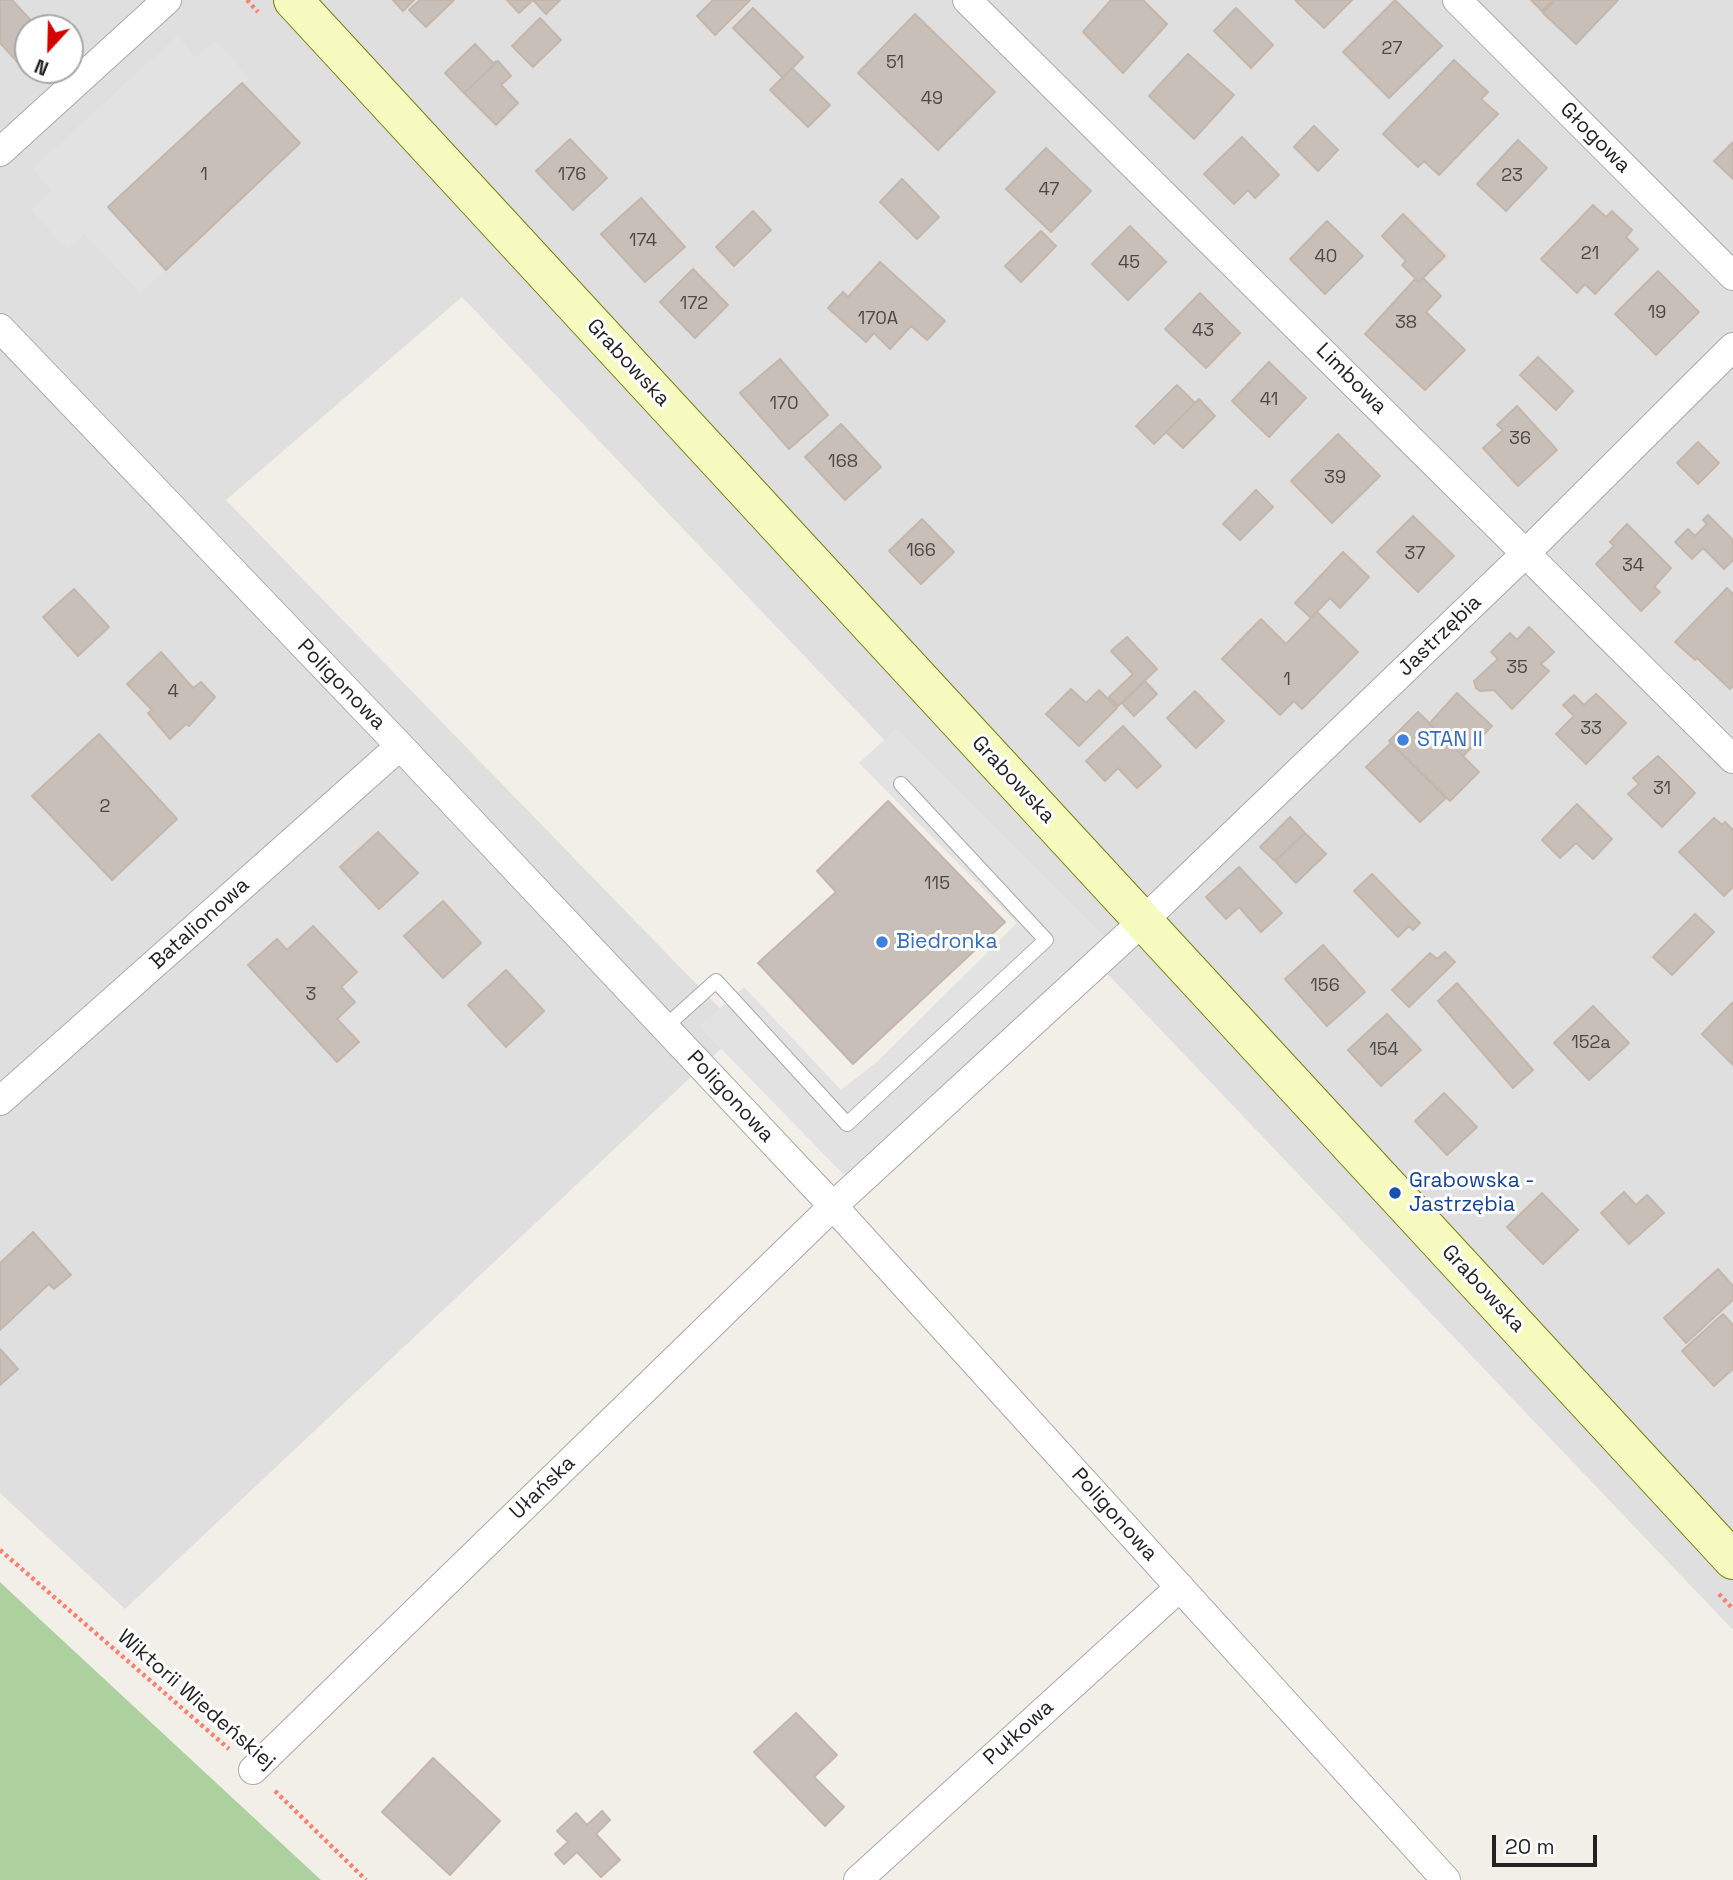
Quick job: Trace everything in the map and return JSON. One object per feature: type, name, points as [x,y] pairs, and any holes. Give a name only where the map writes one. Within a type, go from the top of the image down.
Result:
[{"type":"street","points":[[0,152],[167,0]]},
{"type":"street","name":"Grabowska","points":[[293,0],[1733,1560]]},
{"type":"street","name":"Limbowa","points":[[968,0],[1733,759]]},
{"type":"street","name":"Głogowa","points":[[1457,0],[1733,276]]},
{"type":"street","name":"Poligonowa","points":[[0,328],[400,746],[833,1206],[1446,1880]]},
{"type":"street","name":"Jastrzębia","points":[[833,1206],[1143,921],[1527,552],[1733,347]]},
{"type":"street","name":"Batalionowa","points":[[0,1101],[400,746]]},
{"type":"street","name":"Ułańska","points":[[253,1770],[833,1206]]},
{"type":"street","name":"Pułkowa","points":[[858,1880],[1180,1587]]},
{"type":"lane","points":[[665,1027],[716,981],[847,1124],[1046,940],[901,784]]},
{"type":"path","name":"Wiktorii Wiedeńskiej","points":[[0,1550],[253,1770],[366,1880]]},
{"type":"shaded area","points":[[0,0],[1733,0],[1733,1630],[462,297],[226,500],[741,1030],[125,1609],[0,1493]]},
{"type":"shaded area","points":[[178,35],[195,58],[215,40],[250,78],[108,207],[166,270],[140,293],[85,234],[67,250],[31,210],[52,191],[32,169]]},
{"type":"shaded area","points":[[897,728],[1105,937],[844,1175],[699,1026],[744,987],[841,1090],[878,1061],[1017,923],[859,763]]},
{"type":"green space","points":[[0,1582],[32,1612],[321,1880],[0,1880]]},
{"type":"building","points":[[0,0],[12,0],[25,14],[14,14],[14,58],[0,43]]},
{"type":"building","points":[[393,0],[414,0],[403,11]]},
{"type":"building","points":[[420,0],[454,0],[426,27],[409,10]]},
{"type":"building","points":[[507,0],[533,0],[519,13]]},
{"type":"building","points":[[533,0],[560,0],[546,14]]},
{"type":"building","points":[[713,0],[750,0],[715,35],[697,16]]},
{"type":"building","points":[[1111,0],[1143,0],[1167,24],[1123,73],[1083,32]]},
{"type":"building","points":[[1295,0],[1352,0],[1324,28]]},
{"type":"building","points":[[1395,0],[1442,46],[1389,98],[1343,52]]},
{"type":"building","points":[[1531,0],[1553,0],[1542,11]]},
{"type":"building","points":[[1555,0],[1618,0],[1576,44],[1543,13]]},
{"type":"building","points":[[753,8],[803,57],[783,78],[733,28]]},
{"type":"building","points":[[1236,8],[1273,45],[1251,68],[1214,31]]},
{"type":"building","points":[[915,14],[995,92],[938,150],[858,73]]},
{"type":"building","points":[[540,18],[561,40],[533,67],[512,46]]},
{"type":"building","points":[[475,44],[493,63],[498,61],[464,93],[445,73]]},
{"type":"building","points":[[1188,54],[1234,95],[1194,139],[1149,96]]},
{"type":"building","points":[[1454,60],[1488,92],[1481,99],[1498,114],[1439,175],[1424,161],[1418,167],[1383,134]]},
{"type":"building","points":[[498,61],[511,76],[501,85],[518,103],[496,125],[464,93]]},
{"type":"building","points":[[792,68],[830,105],[808,127],[770,90]]},
{"type":"building","points":[[242,83],[300,143],[166,270],[108,207]]},
{"type":"building","points":[[1314,126],[1338,150],[1318,171],[1294,147]]},
{"type":"building","points":[[1242,137],[1279,175],[1255,198],[1248,190],[1234,204],[1204,174]]},
{"type":"building","points":[[570,139],[607,178],[573,210],[536,171]]},
{"type":"building","points":[[1518,140],[1547,168],[1506,211],[1477,184]]},
{"type":"building","points":[[1733,142],[1733,179],[1714,161]]},
{"type":"building","points":[[1046,148],[1091,191],[1051,232],[1006,189]]},
{"type":"building","points":[[902,179],[939,217],[917,239],[880,202]]},
{"type":"building","points":[[641,198],[685,247],[645,282],[601,234]]},
{"type":"building","points":[[1593,205],[1606,217],[1612,211],[1632,230],[1626,237],[1638,249],[1595,294],[1585,284],[1577,293],[1541,259]]},
{"type":"building","points":[[753,211],[771,230],[734,266],[716,247]]},
{"type":"building","points":[[1403,214],[1445,256],[1419,282],[1402,265],[1406,261],[1382,236]]},
{"type":"building","points":[[1327,221],[1363,256],[1325,294],[1290,259]]},
{"type":"building","points":[[1130,226],[1166,262],[1128,300],[1092,264]]},
{"type":"building","points":[[1041,231],[1056,246],[1021,282],[1005,266]]},
{"type":"building","points":[[880,262],[945,321],[927,340],[911,326],[890,349],[874,333],[866,342],[828,308],[843,292],[848,297]]},
{"type":"building","points":[[693,269],[728,305],[695,338],[660,302]]},
{"type":"building","points":[[1658,271],[1699,312],[1656,355],[1615,314]]},
{"type":"building","points":[[1416,278],[1419,282],[1423,278],[1441,296],[1426,312],[1465,350],[1425,390],[1365,334]]},
{"type":"building","points":[[1200,293],[1240,333],[1206,368],[1165,329]]},
{"type":"building","points":[[1538,357],[1573,391],[1556,410],[1520,375]]},
{"type":"building","points":[[780,359],[828,415],[789,449],[740,393]]},
{"type":"building","points":[[1269,362],[1306,398],[1269,437],[1232,401]]},
{"type":"building","points":[[1177,385],[1195,403],[1154,444],[1136,426]]},
{"type":"building","points":[[1199,399],[1215,416],[1183,448],[1166,432]]},
{"type":"building","points":[[1517,406],[1557,450],[1518,486],[1483,448],[1503,430],[1497,425]]},
{"type":"building","points":[[841,424],[881,467],[845,500],[805,457]]},
{"type":"building","points":[[1338,434],[1380,476],[1332,523],[1291,481]]},
{"type":"building","points":[[1698,442],[1719,463],[1698,484],[1677,463]]},
{"type":"building","points":[[1256,490],[1273,507],[1240,540],[1223,524]]},
{"type":"building","points":[[1708,515],[1733,540],[1733,560],[1724,569],[1703,548],[1692,559],[1675,542],[1688,529],[1695,536],[1707,524],[1703,520]]},
{"type":"building","points":[[1413,516],[1454,556],[1418,592],[1377,552]]},
{"type":"building","points":[[922,519],[954,552],[921,584],[889,551]]},
{"type":"building","points":[[1627,524],[1671,568],[1654,587],[1660,592],[1641,611],[1596,564],[1614,546],[1610,542]]},
{"type":"building","points":[[1343,552],[1369,577],[1340,608],[1330,598],[1311,618],[1295,603]]},
{"type":"building","points":[[1727,588],[1733,594],[1733,686],[1730,689],[1697,658],[1695,660],[1675,642]]},
{"type":"building","points":[[74,589],[109,627],[78,656],[43,617]]},
{"type":"building","points":[[1317,612],[1358,652],[1302,709],[1294,701],[1280,715],[1222,659],[1261,619],[1286,644]]},
{"type":"building","points":[[1529,627],[1554,652],[1541,664],[1549,671],[1512,709],[1494,690],[1480,691],[1474,681],[1498,659],[1491,652],[1510,633],[1517,640]]},
{"type":"building","points":[[1127,637],[1157,669],[1118,706],[1109,697],[1133,674],[1111,651]]},
{"type":"building","points":[[161,652],[193,688],[201,682],[215,697],[189,726],[186,724],[170,739],[148,713],[152,710],[127,684]]},
{"type":"building","points":[[1145,681],[1157,694],[1134,716],[1122,703]]},
{"type":"building","points":[[1071,689],[1086,703],[1099,690],[1117,708],[1079,746],[1046,714]]},
{"type":"building","points":[[1195,691],[1224,721],[1196,748],[1167,718]]},
{"type":"building","points":[[1457,693],[1492,726],[1463,756],[1429,724]]},
{"type":"building","points":[[1596,694],[1626,723],[1586,764],[1556,734],[1574,716],[1563,705],[1574,695],[1584,705]]},
{"type":"building","points":[[1418,712],[1479,772],[1450,801],[1389,741]]},
{"type":"building","points":[[1123,726],[1161,766],[1137,788],[1118,768],[1105,781],[1086,761]]},
{"type":"building","points":[[99,734],[177,819],[112,880],[32,796]]},
{"type":"building","points":[[1391,743],[1446,798],[1420,822],[1366,767]]},
{"type":"building","points":[[1658,756],[1695,793],[1662,827],[1628,794],[1639,784],[1633,778]]},
{"type":"building","name":"Biedronka","points":[[888,801],[1005,922],[853,1064],[758,963],[836,892],[817,871]]},
{"type":"building","points":[[1577,804],[1612,839],[1593,859],[1576,843],[1560,858],[1542,840]]},
{"type":"building","points":[[1290,817],[1305,833],[1275,861],[1260,847]]},
{"type":"building","points":[[1714,818],[1722,825],[1725,822],[1733,830],[1733,887],[1724,896],[1679,852]]},
{"type":"building","points":[[378,832],[418,873],[379,909],[340,867]]},
{"type":"building","points":[[1305,833],[1326,854],[1296,883],[1275,861]]},
{"type":"building","points":[[1239,867],[1282,913],[1261,932],[1239,907],[1226,919],[1206,897]]},
{"type":"building","points":[[1372,874],[1420,923],[1413,930],[1409,926],[1398,937],[1354,891]]},
{"type":"building","points":[[443,901],[481,943],[443,978],[404,936]]},
{"type":"building","points":[[1695,914],[1714,932],[1672,975],[1653,957]]},
{"type":"building","points":[[313,926],[357,972],[341,987],[355,1002],[337,1019],[359,1042],[337,1062],[248,965],[277,939],[287,950]]},
{"type":"building","points":[[1323,945],[1365,992],[1327,1026],[1285,979]]},
{"type":"building","points":[[1445,952],[1455,962],[1409,1007],[1392,990],[1430,953],[1437,959]]},
{"type":"building","points":[[506,970],[544,1011],[506,1047],[468,1005]]},
{"type":"building","points":[[1457,983],[1533,1070],[1513,1088],[1438,1001]]},
{"type":"building","points":[[1733,1002],[1733,1065],[1702,1034]]},
{"type":"building","points":[[1593,1006],[1629,1043],[1589,1080],[1554,1043]]},
{"type":"building","points":[[1387,1014],[1421,1050],[1381,1086],[1348,1050]]},
{"type":"building","points":[[1444,1093],[1477,1127],[1447,1155],[1415,1121]]},
{"type":"building","points":[[1624,1192],[1636,1205],[1647,1195],[1664,1213],[1629,1244],[1601,1213]]},
{"type":"building","points":[[1542,1193],[1578,1230],[1543,1264],[1507,1227]]},
{"type":"building","points":[[33,1232],[71,1275],[54,1289],[49,1284],[0,1330],[0,1263]]},
{"type":"building","points":[[1718,1269],[1733,1286],[1733,1300],[1686,1343],[1664,1318]]},
{"type":"building","points":[[1723,1314],[1733,1325],[1733,1369],[1714,1386],[1682,1351]]},
{"type":"building","points":[[0,1349],[18,1369],[0,1385]]},
{"type":"building","points":[[796,1713],[837,1755],[814,1777],[844,1807],[825,1826],[754,1752]]},
{"type":"building","points":[[433,1758],[500,1821],[450,1875],[382,1812]]},
{"type":"building","points":[[602,1811],[610,1820],[596,1834],[620,1860],[601,1877],[577,1852],[564,1864],[555,1854],[568,1842],[557,1831],[576,1813],[587,1825]]},
{"type":"place","name":"STAN II","points":[[1403,740]]},
{"type":"place","name":"Biedronka","points":[[882,942]]},
{"type":"place","name":"Grabowska - Jastrzębia","points":[[1395,1193]]}]
